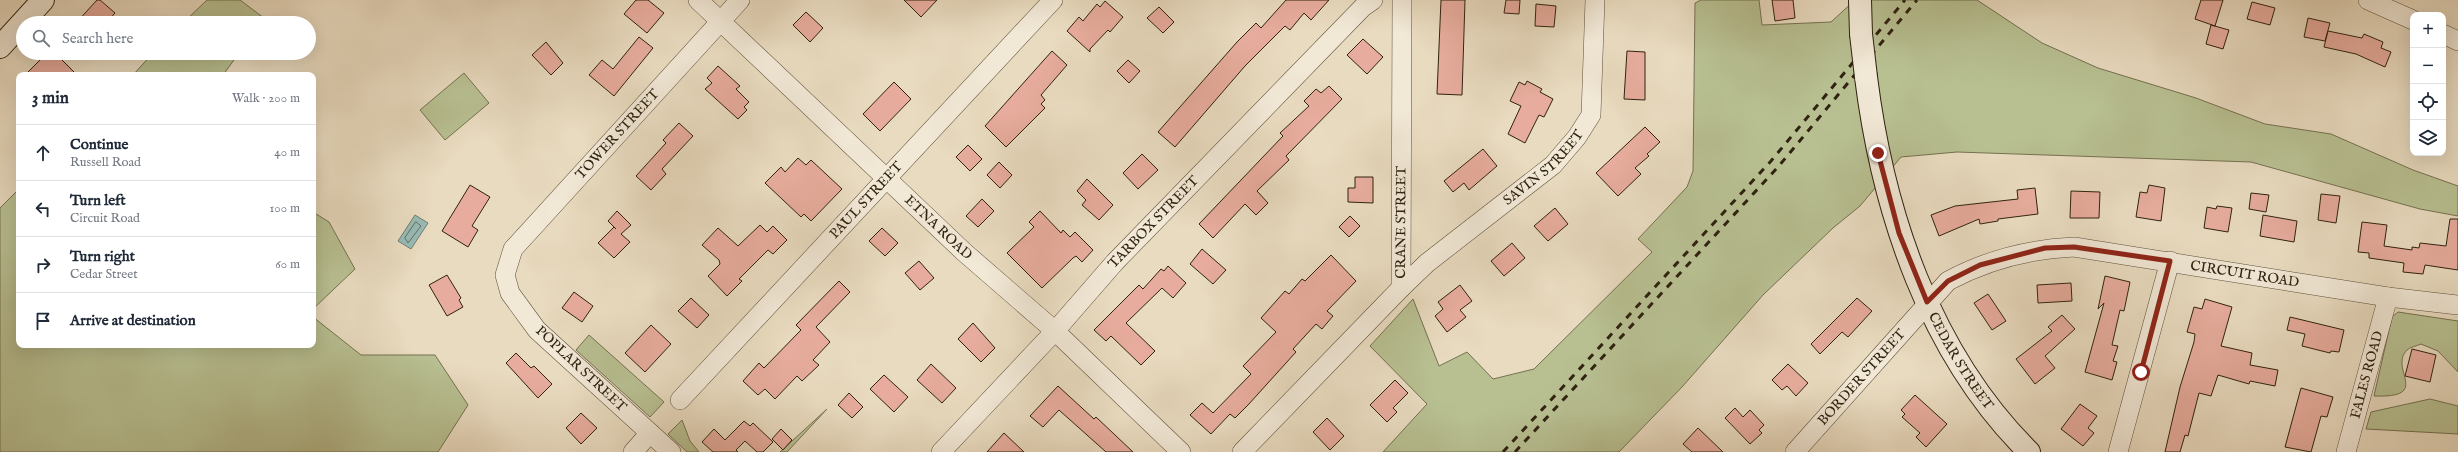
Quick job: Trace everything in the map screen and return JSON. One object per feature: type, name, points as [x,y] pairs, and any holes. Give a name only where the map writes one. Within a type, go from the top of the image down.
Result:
[{"type":"street","points":[[28,16],[43,0]]},
{"type":"street","name":"ETNA ROAD","points":[[698,0],[964,252],[1055,331],[1181,452]]},
{"type":"street","name":"TOWER STREET","points":[[505,275],[513,249],[720,20],[740,0]]},
{"type":"street","name":"PAUL STREET","points":[[680,400],[885,178],[1053,0]]},
{"type":"street","name":"TARBOX STREET","points":[[941,452],[1055,331],[1116,262],[1363,7],[1373,0]]},
{"type":"street","name":"CRANE STREET","points":[[1242,452],[1401,288],[1402,0]]},
{"type":"street","name":"SAVIN STREET","points":[[1401,288],[1427,263],[1553,165],[1577,138],[1591,115],[1595,0]]},
{"type":"street","name":"CEDAR STREET","points":[[1860,0],[1861,34],[1872,123],[1899,233],[1927,302],[1963,369],[1993,413],[2029,452]]},
{"type":"street","points":[[2368,0],[2410,19]]},
{"type":"street","points":[[0,47],[16,30]]},
{"type":"street","points":[[2446,35],[2458,41]]},
{"type":"street","name":"CIRCUIT ROAD","points":[[1927,302],[1948,281],[1980,265],[2045,248],[2074,247],[2170,261],[2388,297],[2458,306]]},
{"type":"street","points":[[2118,452],[2170,261]]},
{"type":"street","name":"POPLAR STREET","points":[[505,275],[510,293],[537,330],[671,452]]},
{"type":"street","name":"FALES ROAD","points":[[2346,452],[2388,297]]},
{"type":"street","name":"BORDER STREET","points":[[1795,452],[1927,302]]},
{"type":"street","points":[[632,452],[650,433]]},
{"type":"green space","points":[[207,0],[240,0],[261,16],[190,16]]},
{"type":"green space","points":[[1701,0],[1759,0],[1762,25],[1831,22],[1855,0],[1977,0],[2042,43],[2098,68],[2196,98],[2265,124],[2331,134],[2413,170],[2458,186],[2458,216],[2420,209],[2251,162],[1957,152],[1901,157],[1860,206],[1833,228],[1763,295],[1682,387],[1619,452],[1383,452],[1427,404],[1370,346],[1413,299],[1439,366],[1467,352],[1493,379],[1534,369],[1652,252],[1638,239],[1687,187],[1693,171],[1695,3]]},
{"type":"green space","points":[[147,60],[234,60],[225,72],[136,72]]},
{"type":"green space","points":[[464,73],[489,103],[445,140],[420,110]]},
{"type":"green space","points":[[16,192],[16,348],[316,348],[316,319],[361,355],[435,355],[468,405],[438,452],[0,452],[0,208]]},
{"type":"green space","points":[[316,214],[329,222],[355,269],[316,306]]},
{"type":"green space","points":[[2398,312],[2458,321],[2458,372],[2438,351],[2421,344],[2408,349],[2403,358],[2402,365],[2406,381],[2405,387],[2401,392],[2392,395],[2374,396],[2392,317]]},
{"type":"green space","points":[[589,335],[664,402],[650,417],[576,350]]},
{"type":"green space","points":[[2430,399],[2458,406],[2458,434],[2366,429],[2371,412]]},
{"type":"green space","points":[[827,409],[787,452],[780,452]]},
{"type":"green space","points":[[682,420],[690,441],[699,452],[687,452],[668,434]]},
{"type":"water","points":[[415,215],[428,223],[411,249],[398,241]]},
{"type":"building","points":[[97,0],[100,0],[115,13],[112,16],[82,16]]},
{"type":"building","points":[[636,0],[648,0],[664,13],[647,33],[624,14]]},
{"type":"building","points":[[904,0],[937,0],[921,17]]},
{"type":"building","points":[[1286,0],[1329,0],[1311,20],[1304,13],[1290,30],[1285,26],[1245,66],[1175,147],[1158,132],[1237,42],[1256,23],[1261,28]]},
{"type":"building","points":[[1441,0],[1465,0],[1462,95],[1437,94]]},
{"type":"building","points":[[1506,0],[1520,0],[1519,14],[1504,13]]},
{"type":"building","points":[[1772,0],[1793,0],[1795,18],[1775,21]]},
{"type":"building","points":[[2201,0],[2223,0],[2215,26],[2195,19]]},
{"type":"building","points":[[1105,1],[1123,17],[1110,32],[1108,30],[1090,49],[1090,52],[1067,31],[1079,17],[1083,21],[1097,4],[1100,7]]},
{"type":"building","points":[[2252,2],[2275,8],[2270,25],[2247,19]]},
{"type":"building","points":[[1536,4],[1556,6],[1554,27],[1535,26]]},
{"type":"building","points":[[1159,7],[1174,22],[1163,33],[1147,18]]},
{"type":"building","points":[[806,12],[823,28],[810,42],[793,25]]},
{"type":"building","points":[[2308,18],[2330,23],[2325,41],[2304,37]]},
{"type":"building","points":[[2211,25],[2229,30],[2223,49],[2206,44]]},
{"type":"building","points":[[2328,31],[2362,38],[2364,34],[2383,42],[2381,48],[2391,52],[2385,67],[2356,54],[2324,47]]},
{"type":"building","points":[[639,37],[653,48],[614,96],[589,75],[602,60],[613,69]]},
{"type":"building","points":[[1363,39],[1383,57],[1367,74],[1347,55]]},
{"type":"building","points":[[546,42],[563,63],[551,75],[532,55]]},
{"type":"building","points":[[1052,51],[1067,65],[1041,95],[1045,100],[1041,104],[1045,108],[1006,147],[985,126]]},
{"type":"building","points":[[1627,51],[1645,52],[1645,100],[1624,99]]},
{"type":"building","points":[[40,60],[62,60],[74,72],[28,72]]},
{"type":"building","points":[[1128,60],[1140,71],[1129,83],[1117,71]]},
{"type":"building","points":[[718,66],[740,86],[736,89],[749,102],[744,107],[747,110],[738,119],[705,89],[712,83],[707,78]]},
{"type":"building","points":[[1527,81],[1542,89],[1540,92],[1553,99],[1544,117],[1539,115],[1525,143],[1508,134],[1521,106],[1510,101],[1519,82],[1525,85]]},
{"type":"building","points":[[894,82],[911,99],[880,131],[863,114]]},
{"type":"building","points":[[1329,86],[1342,99],[1286,156],[1289,160],[1257,191],[1268,203],[1256,215],[1245,204],[1213,238],[1199,224],[1283,136],[1280,133],[1309,106],[1304,101],[1316,89],[1321,93]]},
{"type":"building","points":[[679,123],[693,136],[662,169],[666,174],[651,190],[636,176],[666,143],[663,140]]},
{"type":"building","points":[[1645,127],[1660,142],[1647,154],[1649,156],[1635,168],[1641,174],[1618,196],[1596,173]]},
{"type":"building","points":[[968,145],[982,159],[970,171],[956,157]]},
{"type":"building","points":[[1483,149],[1497,166],[1469,190],[1464,183],[1453,192],[1444,181]]},
{"type":"building","points":[[1142,154],[1158,170],[1138,189],[1123,173]]},
{"type":"building","points":[[798,158],[806,165],[811,160],[842,189],[811,221],[804,214],[801,217],[765,183],[781,167],[785,172]]},
{"type":"building","points":[[999,162],[1012,175],[1000,188],[987,175]]},
{"type":"building","points":[[1355,177],[1373,177],[1373,203],[1348,202],[1348,188],[1355,188]]},
{"type":"building","points":[[1087,179],[1113,205],[1099,220],[1082,205],[1086,200],[1077,191]]},
{"type":"building","points":[[470,185],[490,197],[472,226],[478,230],[468,247],[442,231]]},
{"type":"building","points":[[2149,185],[2165,188],[2161,221],[2136,217],[2140,192],[2147,193]]},
{"type":"building","points":[[2035,188],[2038,214],[1998,219],[1998,221],[1980,224],[1979,219],[1939,236],[1931,215],[1955,206],[2018,199],[2017,190]]},
{"type":"building","points":[[2071,191],[2100,192],[2099,218],[2070,218]]},
{"type":"building","points":[[2251,193],[2269,195],[2266,212],[2249,209]]},
{"type":"building","points":[[2321,194],[2340,196],[2336,223],[2318,220]]},
{"type":"building","points":[[982,199],[994,211],[978,227],[966,216]]},
{"type":"building","points":[[2217,206],[2232,208],[2228,232],[2204,228],[2207,207],[2216,209]]},
{"type":"building","points":[[1555,208],[1568,224],[1548,241],[1534,226]]},
{"type":"building","points":[[617,211],[631,225],[621,234],[630,242],[614,258],[598,243],[614,227],[608,221]]},
{"type":"building","points":[[1040,211],[1061,233],[1063,230],[1070,237],[1075,232],[1093,250],[1082,262],[1076,256],[1073,258],[1042,288],[1007,253],[1034,227],[1029,222]]},
{"type":"building","points":[[2263,215],[2297,221],[2294,242],[2260,236]]},
{"type":"building","points":[[1350,216],[1360,226],[1349,237],[1339,227]]},
{"type":"building","points":[[2450,219],[2458,219],[2458,270],[2425,265],[2423,274],[2403,272],[2404,263],[2369,258],[2369,253],[2358,252],[2362,222],[2387,225],[2384,246],[2412,250],[2412,247],[2419,248],[2420,243],[2446,246]]},
{"type":"building","points":[[760,225],[767,232],[773,226],[787,240],[773,254],[768,250],[739,279],[742,281],[727,296],[708,276],[720,264],[719,260],[702,245],[718,228],[738,246]]},
{"type":"building","points":[[882,228],[898,243],[885,256],[869,241]]},
{"type":"building","points":[[1512,243],[1525,258],[1504,276],[1491,261]]},
{"type":"building","points":[[1202,249],[1226,270],[1213,284],[1190,264]]},
{"type":"building","points":[[1331,255],[1356,281],[1327,311],[1333,316],[1322,329],[1316,324],[1293,349],[1296,352],[1248,405],[1235,418],[1230,414],[1211,434],[1190,415],[1202,403],[1213,413],[1251,374],[1243,366],[1276,332],[1261,318],[1285,291],[1289,294],[1302,279],[1305,281]]},
{"type":"building","points":[[919,261],[934,278],[920,290],[905,273]]},
{"type":"building","points":[[1168,266],[1186,283],[1173,298],[1162,288],[1126,323],[1155,351],[1141,365],[1111,336],[1106,341],[1094,330],[1139,285],[1143,289],[1161,269],[1164,271]]},
{"type":"building","points":[[447,275],[461,298],[459,300],[463,307],[447,316],[429,285]]},
{"type":"building","points":[[2105,276],[2130,282],[2124,311],[2120,310],[2112,345],[2118,346],[2113,361],[2117,362],[2112,380],[2085,372],[2104,303],[2098,309]]},
{"type":"building","points":[[839,281],[850,292],[816,327],[830,342],[813,360],[819,365],[802,381],[797,376],[775,399],[765,389],[758,395],[743,381],[759,363],[764,368],[801,330],[796,325]]},
{"type":"building","points":[[2071,283],[2072,301],[2038,303],[2037,285]]},
{"type":"building","points":[[1460,285],[1472,301],[1460,310],[1466,317],[1447,332],[1435,316],[1443,309],[1438,302]]},
{"type":"building","points":[[574,292],[593,306],[582,322],[562,308]]},
{"type":"building","points":[[1988,294],[2006,321],[1992,330],[1974,303]]},
{"type":"building","points":[[691,298],[709,315],[697,328],[678,311]]},
{"type":"building","points":[[1857,298],[1872,311],[1848,337],[1842,332],[1820,354],[1811,344]]},
{"type":"building","points":[[2205,299],[2232,307],[2221,346],[2252,353],[2250,365],[2278,370],[2275,386],[2250,381],[2249,384],[2218,375],[2211,396],[2199,393],[2188,436],[2185,435],[2180,452],[2165,452],[2180,387],[2194,342],[2195,334],[2187,332],[2194,307],[2202,309]]},
{"type":"building","points":[[2062,315],[2075,329],[2045,356],[2055,368],[2035,384],[2016,359],[2052,331],[2048,327]]},
{"type":"building","points":[[2290,317],[2344,330],[2339,352],[2331,351],[2330,353],[2302,346],[2305,334],[2287,330]]},
{"type":"building","points":[[973,323],[995,348],[981,362],[958,339]]},
{"type":"building","points":[[651,325],[671,344],[645,372],[625,353]]},
{"type":"building","points":[[2412,349],[2436,355],[2430,382],[2405,376]]},
{"type":"building","points":[[516,353],[531,368],[534,366],[552,384],[538,398],[506,363]]},
{"type":"building","points":[[931,364],[956,388],[942,403],[917,380]]},
{"type":"building","points":[[1788,364],[1808,383],[1796,396],[1787,386],[1782,390],[1772,380]]},
{"type":"building","points":[[884,375],[908,397],[894,412],[870,389]]},
{"type":"building","points":[[1395,380],[1408,393],[1393,408],[1397,412],[1387,422],[1370,405]]},
{"type":"building","points":[[1058,386],[1094,419],[1096,417],[1133,452],[1106,452],[1059,410],[1043,427],[1030,416]]},
{"type":"building","points":[[2301,388],[2333,397],[2327,417],[2321,416],[2311,452],[2285,447]]},
{"type":"building","points":[[849,393],[863,407],[852,418],[838,405]]},
{"type":"building","points":[[1915,395],[1947,424],[1926,447],[1916,437],[1920,433],[1902,417],[1905,414],[1901,410]]},
{"type":"building","points":[[2080,404],[2097,416],[2088,428],[2094,433],[2083,446],[2061,429]]},
{"type":"building","points":[[1735,408],[1743,417],[1750,410],[1764,425],[1759,430],[1762,433],[1750,444],[1725,418]]},
{"type":"building","points":[[581,413],[597,428],[581,444],[566,428]]},
{"type":"building","points":[[1327,418],[1344,436],[1330,450],[1313,432]]},
{"type":"building","points":[[744,421],[750,426],[753,423],[773,442],[763,452],[757,452],[745,441],[736,450],[738,452],[713,452],[702,442],[714,429],[725,440]]},
{"type":"building","points":[[1698,428],[1723,452],[1692,452],[1683,444]]},
{"type":"building","points":[[781,429],[792,440],[783,450],[772,439]]},
{"type":"building","points":[[1004,433],[1024,452],[987,452]]},
{"type":"railway","points":[[1503,452],[1771,161],[1905,0]]},
{"type":"railway","points":[[1515,452],[1778,167],[1917,0]]},
{"type":"route","points":[[1878,153],[1899,233],[1927,302],[1948,281],[1980,265],[2045,248],[2074,247],[2170,261],[2141,372]]}]
